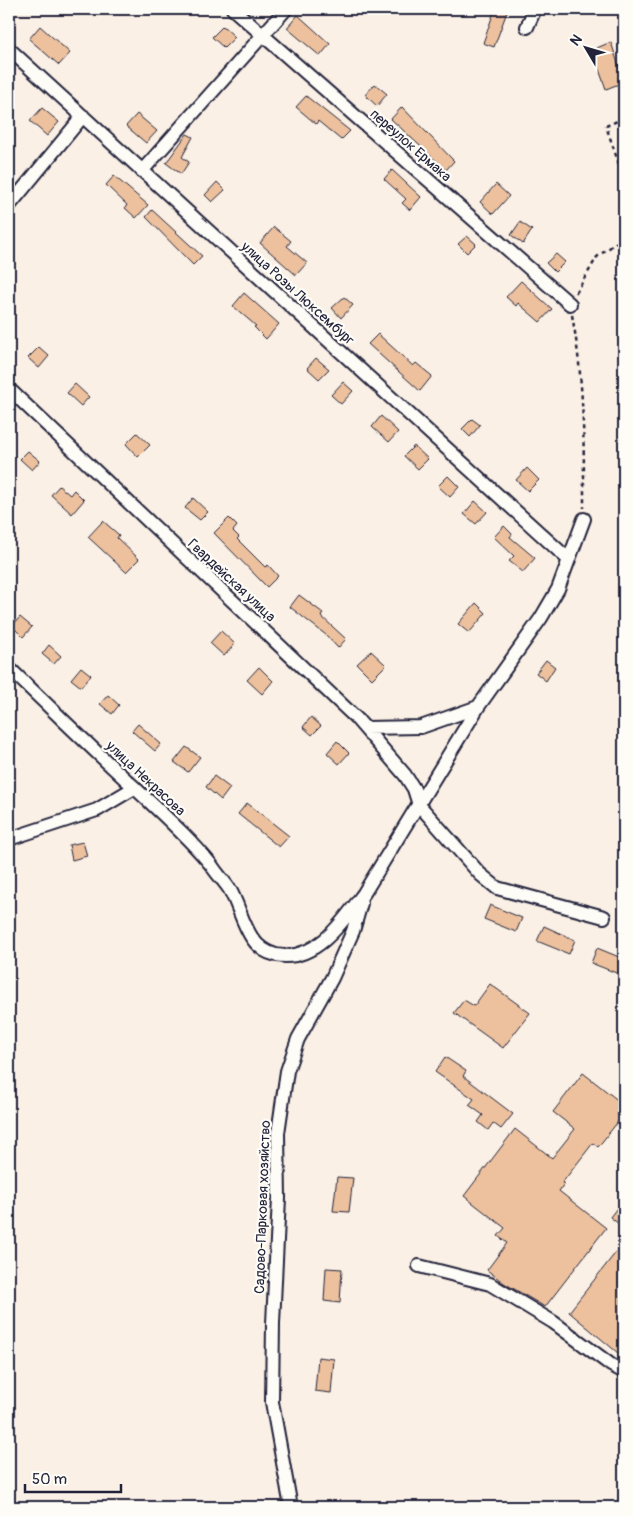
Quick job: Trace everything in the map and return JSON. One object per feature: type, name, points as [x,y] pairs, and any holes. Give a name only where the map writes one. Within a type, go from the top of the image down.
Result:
[{"type":"street","name":"переулок Ермака","points":[[233,9],[570,304]]},
{"type":"street","points":[[142,171],[286,9]]},
{"type":"street","points":[[527,26],[535,9]]},
{"type":"street","name":"улица Розы Люксембург","points":[[9,49],[568,559]]},
{"type":"street","points":[[9,206],[83,116]]},
{"type":"street","name":"Гвардейская улица","points":[[9,389],[365,728],[404,775],[414,790],[419,805],[480,874],[497,888],[604,917]]},
{"type":"street","points":[[364,893],[478,707],[541,618],[558,589],[584,519]]},
{"type":"street","name":"улица Некрасова","points":[[9,668],[190,840],[230,891],[252,940],[263,950],[276,955],[292,956],[309,949],[327,938],[344,921],[364,893]]},
{"type":"street","points":[[365,728],[421,727],[478,707]]},
{"type":"street","points":[[9,839],[97,810],[134,788]]},
{"type":"street","name":"Садово-Парковая хозяйство","points":[[291,1507],[272,1402],[273,1324],[280,1198],[278,1133],[288,1071],[298,1039],[332,978],[353,931],[364,893]]},
{"type":"street","points":[[419,1266],[490,1284],[553,1322],[610,1365],[624,1372]]},
{"type":"path","points":[[624,118],[606,126],[624,179]]},
{"type":"path","points":[[584,519],[584,416],[580,359],[570,304],[597,256],[624,237]]},
{"type":"building","points":[[495,9],[508,9],[494,47],[483,43]]},
{"type":"building","points":[[298,15],[330,44],[320,56],[287,28]]},
{"type":"building","points":[[40,26],[70,53],[59,65],[29,39]]},
{"type":"building","points":[[223,26],[235,37],[224,48],[212,37]]},
{"type":"building","points":[[611,42],[624,82],[606,89],[592,50]]},
{"type":"building","points":[[375,84],[387,94],[377,106],[365,95]]},
{"type":"building","points":[[306,96],[350,131],[341,140],[318,121],[316,124],[296,107]]},
{"type":"building","points":[[402,107],[454,161],[446,170],[391,119]]},
{"type":"building","points":[[42,108],[59,122],[47,136],[30,121]]},
{"type":"building","points":[[137,114],[157,131],[146,143],[126,126]]},
{"type":"building","points":[[187,134],[193,137],[182,157],[189,162],[181,174],[166,163]]},
{"type":"building","points":[[392,170],[421,197],[410,210],[402,203],[406,199],[384,179]]},
{"type":"building","points":[[114,176],[148,205],[136,218],[125,208],[127,205],[106,185]]},
{"type":"building","points":[[217,182],[225,190],[212,202],[205,195]]},
{"type":"building","points":[[496,184],[509,196],[493,214],[480,202]]},
{"type":"building","points":[[152,210],[202,256],[193,265],[146,217]]},
{"type":"building","points":[[520,222],[532,230],[523,244],[511,235]]},
{"type":"building","points":[[274,227],[291,241],[287,246],[307,263],[296,275],[260,243]]},
{"type":"building","points":[[467,236],[476,244],[467,253],[458,244]]},
{"type":"building","points":[[556,254],[565,262],[555,272],[546,263]]},
{"type":"building","points":[[521,281],[552,309],[540,322],[518,303],[516,306],[506,297]]},
{"type":"building","points":[[244,293],[279,324],[266,339],[254,327],[256,326],[233,306]]},
{"type":"building","points":[[344,297],[353,305],[341,318],[332,308]]},
{"type":"building","points":[[378,334],[413,366],[416,363],[432,376],[420,391],[368,344]]},
{"type":"building","points":[[39,347],[49,356],[39,368],[28,358]]},
{"type":"building","points":[[316,358],[329,369],[319,379],[307,368]]},
{"type":"building","points":[[343,382],[353,391],[341,404],[331,395]]},
{"type":"building","points":[[75,384],[89,397],[81,406],[67,393]]},
{"type":"building","points":[[381,416],[398,432],[389,442],[372,427]]},
{"type":"building","points":[[472,419],[480,425],[470,437],[462,429]]},
{"type":"building","points":[[137,433],[150,445],[138,457],[126,444]]},
{"type":"building","points":[[414,446],[428,459],[418,469],[404,456]]},
{"type":"building","points":[[28,451],[40,461],[32,470],[20,459]]},
{"type":"building","points":[[527,468],[539,480],[528,491],[516,480]]},
{"type":"building","points":[[448,476],[459,487],[450,497],[438,486]]},
{"type":"building","points":[[59,486],[70,495],[74,490],[84,500],[72,514],[51,495]]},
{"type":"building","points":[[193,498],[208,512],[200,520],[185,508]]},
{"type":"building","points":[[475,501],[487,512],[476,524],[464,514]]},
{"type":"building","points":[[229,518],[237,526],[233,531],[239,537],[237,539],[265,567],[268,565],[278,576],[267,587],[214,533]]},
{"type":"building","points":[[103,521],[119,535],[117,538],[139,559],[126,572],[88,537]]},
{"type":"building","points":[[504,526],[512,534],[510,537],[535,558],[523,572],[509,561],[514,556],[494,537]]},
{"type":"building","points":[[299,595],[323,613],[321,616],[346,639],[338,648],[326,635],[290,607]]},
{"type":"building","points":[[476,603],[486,613],[469,633],[458,624]]},
{"type":"building","points":[[20,617],[32,627],[23,637],[12,626]]},
{"type":"building","points":[[221,631],[235,644],[224,656],[210,643]]},
{"type":"building","points":[[49,645],[61,656],[54,664],[42,654]]},
{"type":"building","points":[[371,651],[386,665],[372,679],[357,664]]},
{"type":"building","points":[[546,660],[555,667],[546,681],[536,673]]},
{"type":"building","points":[[81,667],[91,675],[81,687],[71,679]]},
{"type":"building","points":[[259,667],[273,681],[262,694],[247,680]]},
{"type":"building","points":[[108,695],[119,705],[112,714],[100,704]]},
{"type":"building","points":[[311,717],[321,726],[312,735],[303,727]]},
{"type":"building","points":[[138,724],[161,744],[155,751],[132,731]]},
{"type":"building","points":[[337,741],[349,753],[339,764],[327,753]]},
{"type":"building","points":[[186,747],[200,757],[188,772],[174,762]]},
{"type":"building","points":[[214,776],[230,788],[221,800],[206,787]]},
{"type":"building","points":[[247,803],[289,836],[279,847],[238,814]]},
{"type":"building","points":[[83,842],[87,856],[72,860],[69,845]]},
{"type":"building","points":[[490,905],[522,918],[516,932],[484,919]]},
{"type":"building","points":[[544,926],[575,940],[569,954],[537,941]]},
{"type":"building","points":[[597,948],[624,959],[624,976],[591,963]]},
{"type":"building","points":[[490,984],[530,1013],[503,1048],[454,1013],[464,1000],[474,1006]]},
{"type":"building","points":[[445,1057],[466,1071],[463,1076],[513,1114],[501,1129],[493,1123],[488,1130],[478,1122],[483,1115],[469,1105],[474,1099],[435,1072]]},
{"type":"building","points":[[583,1073],[624,1105],[624,1114],[598,1147],[593,1143],[562,1183],[564,1184],[559,1191],[606,1228],[545,1307],[504,1283],[487,1270],[507,1243],[498,1236],[505,1228],[464,1196],[515,1129],[552,1158],[575,1129],[553,1112]]},
{"type":"building","points":[[337,1177],[353,1178],[349,1212],[333,1211]]},
{"type":"building","points":[[624,1199],[624,1228],[610,1217]]},
{"type":"building","points":[[624,1242],[624,1358],[569,1312]]},
{"type":"building","points":[[326,1268],[342,1269],[340,1303],[324,1301]]},
{"type":"building","points":[[318,1357],[334,1359],[331,1393],[315,1391]]}]
